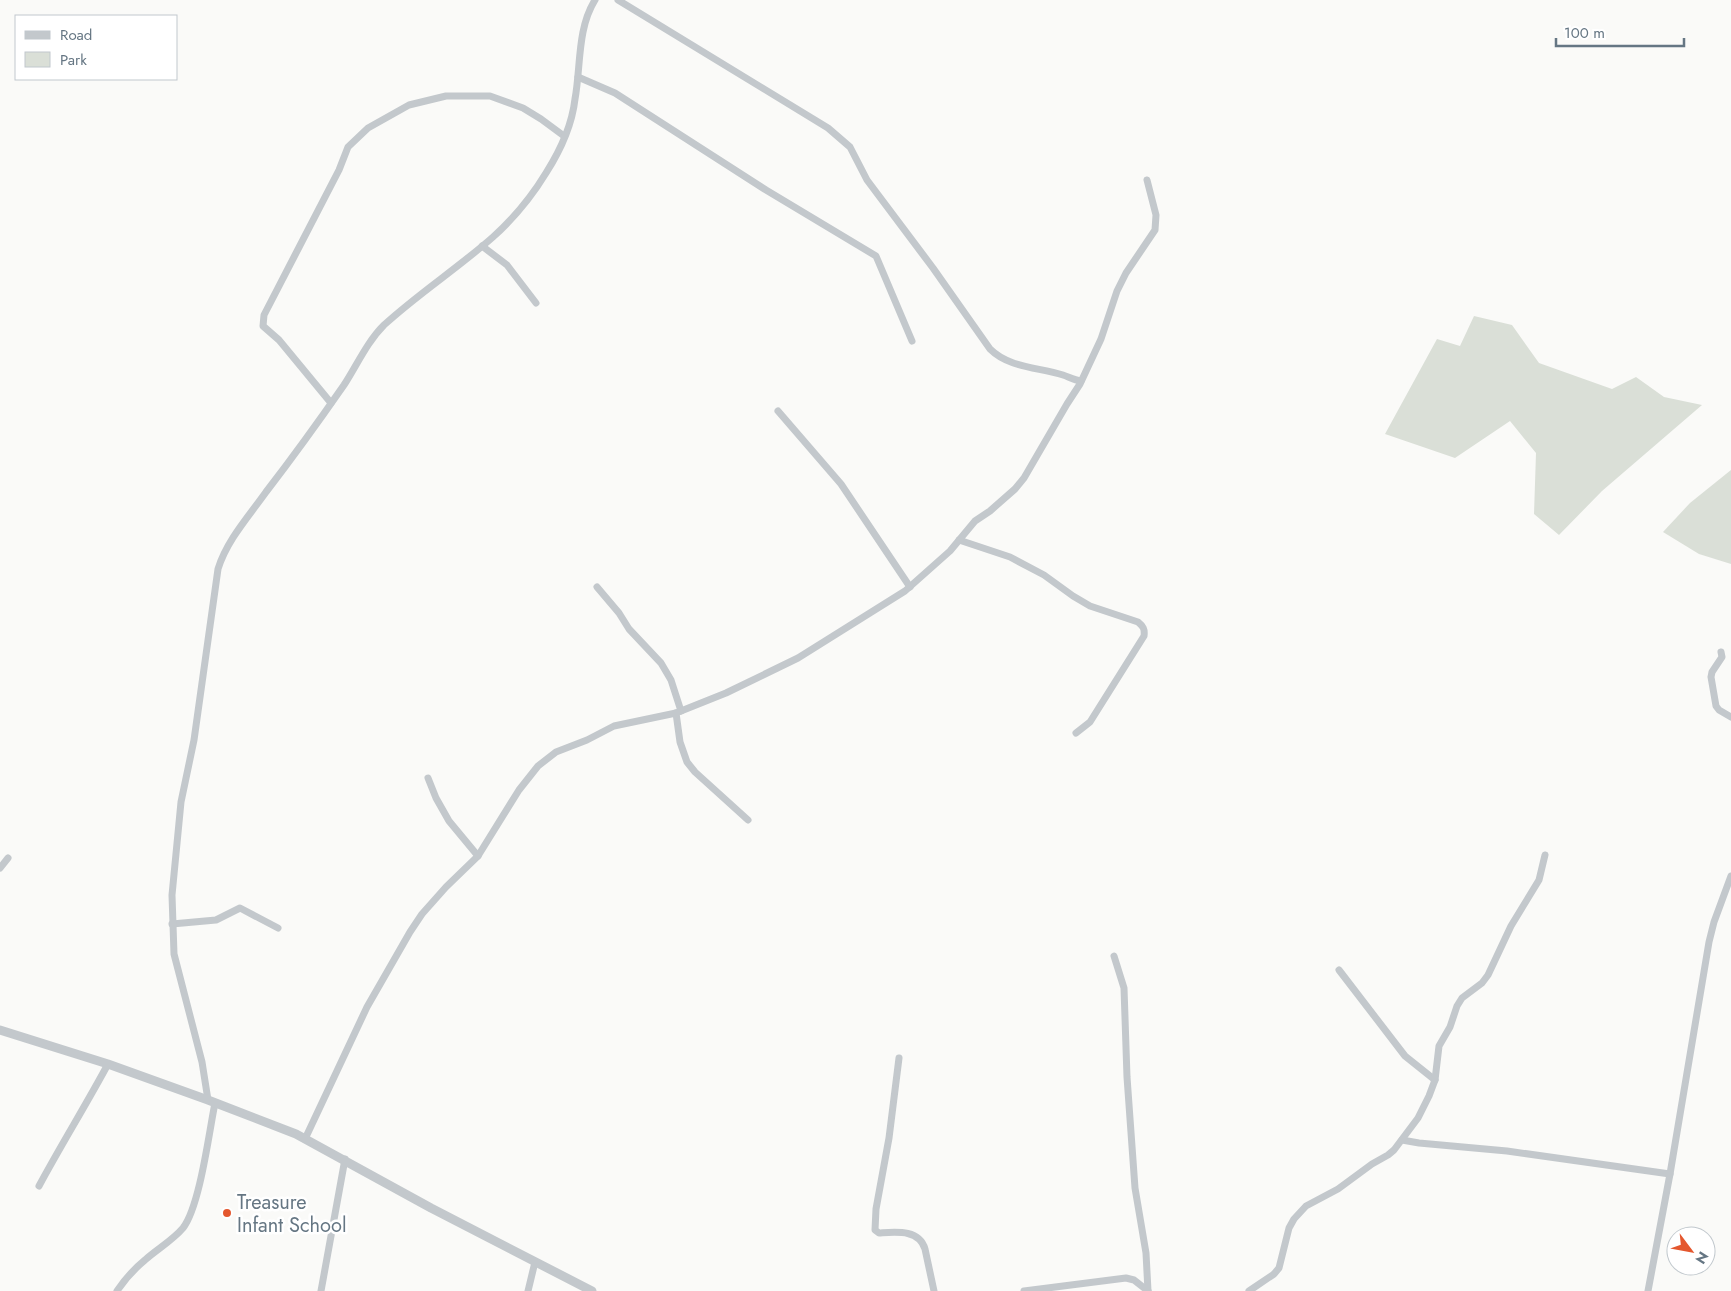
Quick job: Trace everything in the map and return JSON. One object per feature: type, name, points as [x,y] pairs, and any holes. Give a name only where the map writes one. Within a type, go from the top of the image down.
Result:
[{"type":"street","points":[[117,1291],[127,1276],[177,1234],[186,1222],[196,1197],[211,1101],[174,954],[172,895],[181,802],[194,740],[220,561],[238,530],[330,403],[376,334],[424,292],[494,236],[516,214],[546,173],[571,120],[585,25],[588,12],[595,0]]},
{"type":"street","points":[[618,0],[828,128],[850,147],[867,180],[933,268],[990,349],[997,356],[1027,367],[1081,381]]},
{"type":"street","points":[[578,77],[615,93],[766,190],[876,256],[912,341]]},
{"type":"street","points":[[330,403],[279,340],[263,326],[263,322],[264,315],[339,170],[348,147],[354,140],[368,128],[409,105],[446,96],[490,96],[523,108],[564,136]]},
{"type":"street","points":[[305,1139],[367,1007],[410,932],[422,914],[446,887],[478,856],[524,782],[547,758],[556,752],[587,740],[614,726],[678,712],[726,693],[798,658],[910,587],[950,551],[975,521],[990,511],[1015,489],[1024,478],[1081,381],[1101,339],[1117,290],[1155,230],[1156,215],[1147,180]]},
{"type":"street","points":[[482,246],[507,265],[536,303]]},
{"type":"street","points":[[778,410],[841,484],[910,587]]},
{"type":"street","points":[[959,540],[1010,557],[1044,575],[1090,606],[1138,622],[1143,626],[1145,630],[1144,636],[1090,722],[1076,734]]},
{"type":"street","points":[[597,587],[629,630],[661,663],[671,680],[678,712],[680,742],[687,762],[695,772],[748,820]]},
{"type":"street","points":[[1721,652],[1722,657],[1712,672],[1716,706],[1718,710],[1731,718]]},
{"type":"street","points":[[428,778],[436,798],[449,821],[478,856]]},
{"type":"street","points":[[1249,1291],[1274,1274],[1278,1268],[1289,1228],[1294,1219],[1306,1206],[1338,1189],[1372,1164],[1388,1155],[1402,1140],[1423,1109],[1435,1080],[1439,1046],[1450,1027],[1457,1006],[1462,998],[1482,983],[1488,975],[1511,926],[1539,880],[1545,855]]},
{"type":"street","points":[[0,868],[8,858]]},
{"type":"street","points":[[1648,1291],[1670,1174],[1709,942],[1714,922],[1731,876]]},
{"type":"street","points":[[172,924],[216,920],[240,908],[278,928]]},
{"type":"street","points":[[1114,956],[1124,988],[1127,1077],[1135,1188],[1146,1253],[1148,1291]]},
{"type":"street","points":[[1339,970],[1405,1056],[1435,1080]]},
{"type":"street","points":[[0,1030],[108,1064],[211,1101],[305,1139],[345,1159],[431,1208],[592,1291]]},
{"type":"street","points":[[899,1058],[889,1138],[876,1210],[875,1230],[879,1233],[903,1232],[915,1237],[924,1244],[934,1291]]},
{"type":"street","points":[[39,1186],[108,1064]]},
{"type":"street","points":[[1402,1140],[1444,1146],[1507,1151],[1670,1174]]},
{"type":"street","points":[[322,1291],[345,1159]]},
{"type":"street","points":[[528,1291],[536,1262]]},
{"type":"street","points":[[1024,1291],[1126,1278],[1134,1280],[1148,1291]]},
{"type":"green space","points":[[1474,316],[1512,325],[1539,363],[1612,389],[1636,377],[1664,397],[1702,405],[1602,491],[1559,535],[1534,514],[1536,453],[1510,421],[1455,458],[1385,434],[1437,339],[1460,346]]},
{"type":"green space","points":[[1731,470],[1731,564],[1699,554],[1663,532],[1690,503]]},
{"type":"place","name":"Treasure Infant School","points":[[227,1213]]}]
